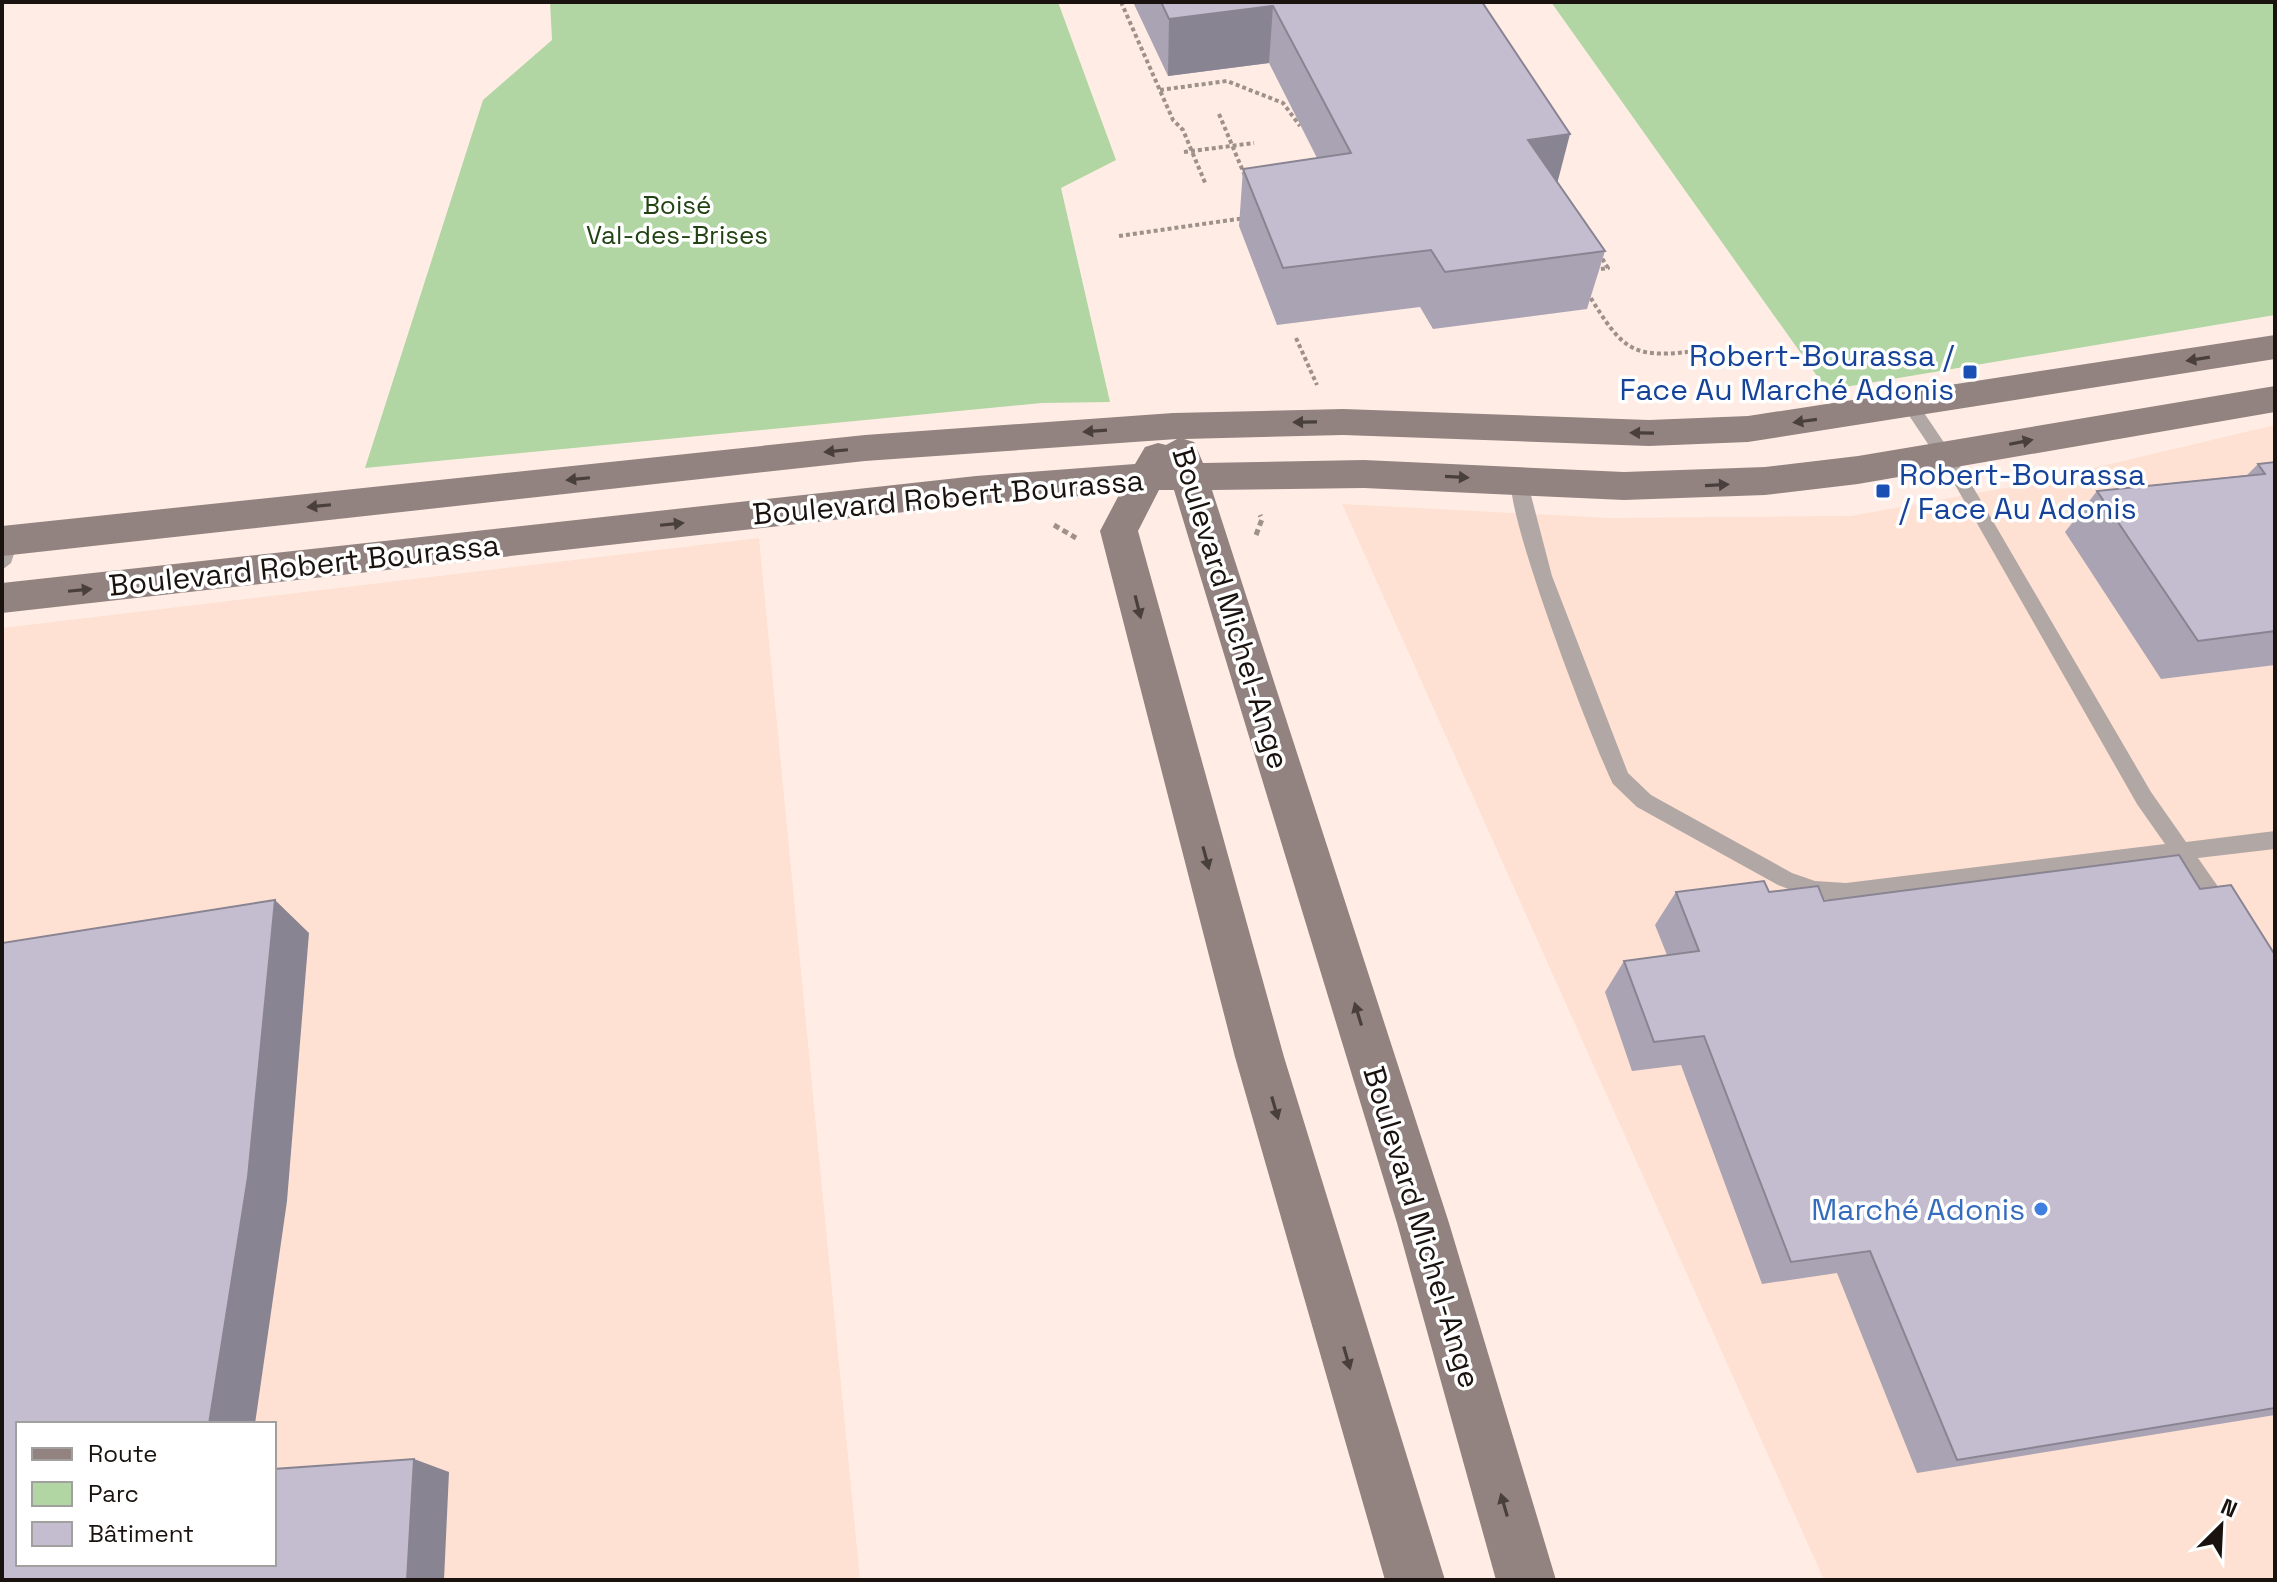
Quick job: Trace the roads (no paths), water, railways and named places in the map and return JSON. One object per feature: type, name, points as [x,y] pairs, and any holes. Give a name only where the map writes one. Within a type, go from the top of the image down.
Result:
[{"type":"street","name":"Boulevard Robert Bourassa","points":[[5,548],[865,448],[1173,426],[1383,422],[1649,433],[1748,429],[2275,347]]},
{"type":"street","name":"Boulevard Robert Bourassa","points":[[2,598],[964,492],[1168,476],[1364,474],[1624,486],[1720,485],[1816,476],[2275,399]]},
{"type":"street","name":"Boulevard Michel-Ange","points":[[1173,426],[1168,476],[1423,1223],[1526,1580]]},
{"type":"street","name":"Boulevard Michel-Ange","points":[[1168,476],[1119,531],[1263,1064],[1358,1398],[1415,1580]]},
{"type":"lane","points":[[1910,405],[1945,456],[2144,798],[2231,925]]},
{"type":"lane","points":[[1518,480],[1532,541],[1613,765],[1629,789],[1644,801],[1785,879],[1831,893],[2275,840]]},
{"type":"place","name":"Robert-Bourassa / Face Au Marché Adonis","points":[[1970,372]]},
{"type":"place","name":"Robert-Bourassa / Face Au Adonis","points":[[1883,491]]},
{"type":"place","name":"Marché Adonis","points":[[2041,1209]]},
{"type":"park label","name":"Boisé Val-des-Brises","points":[[677,220]]}]
